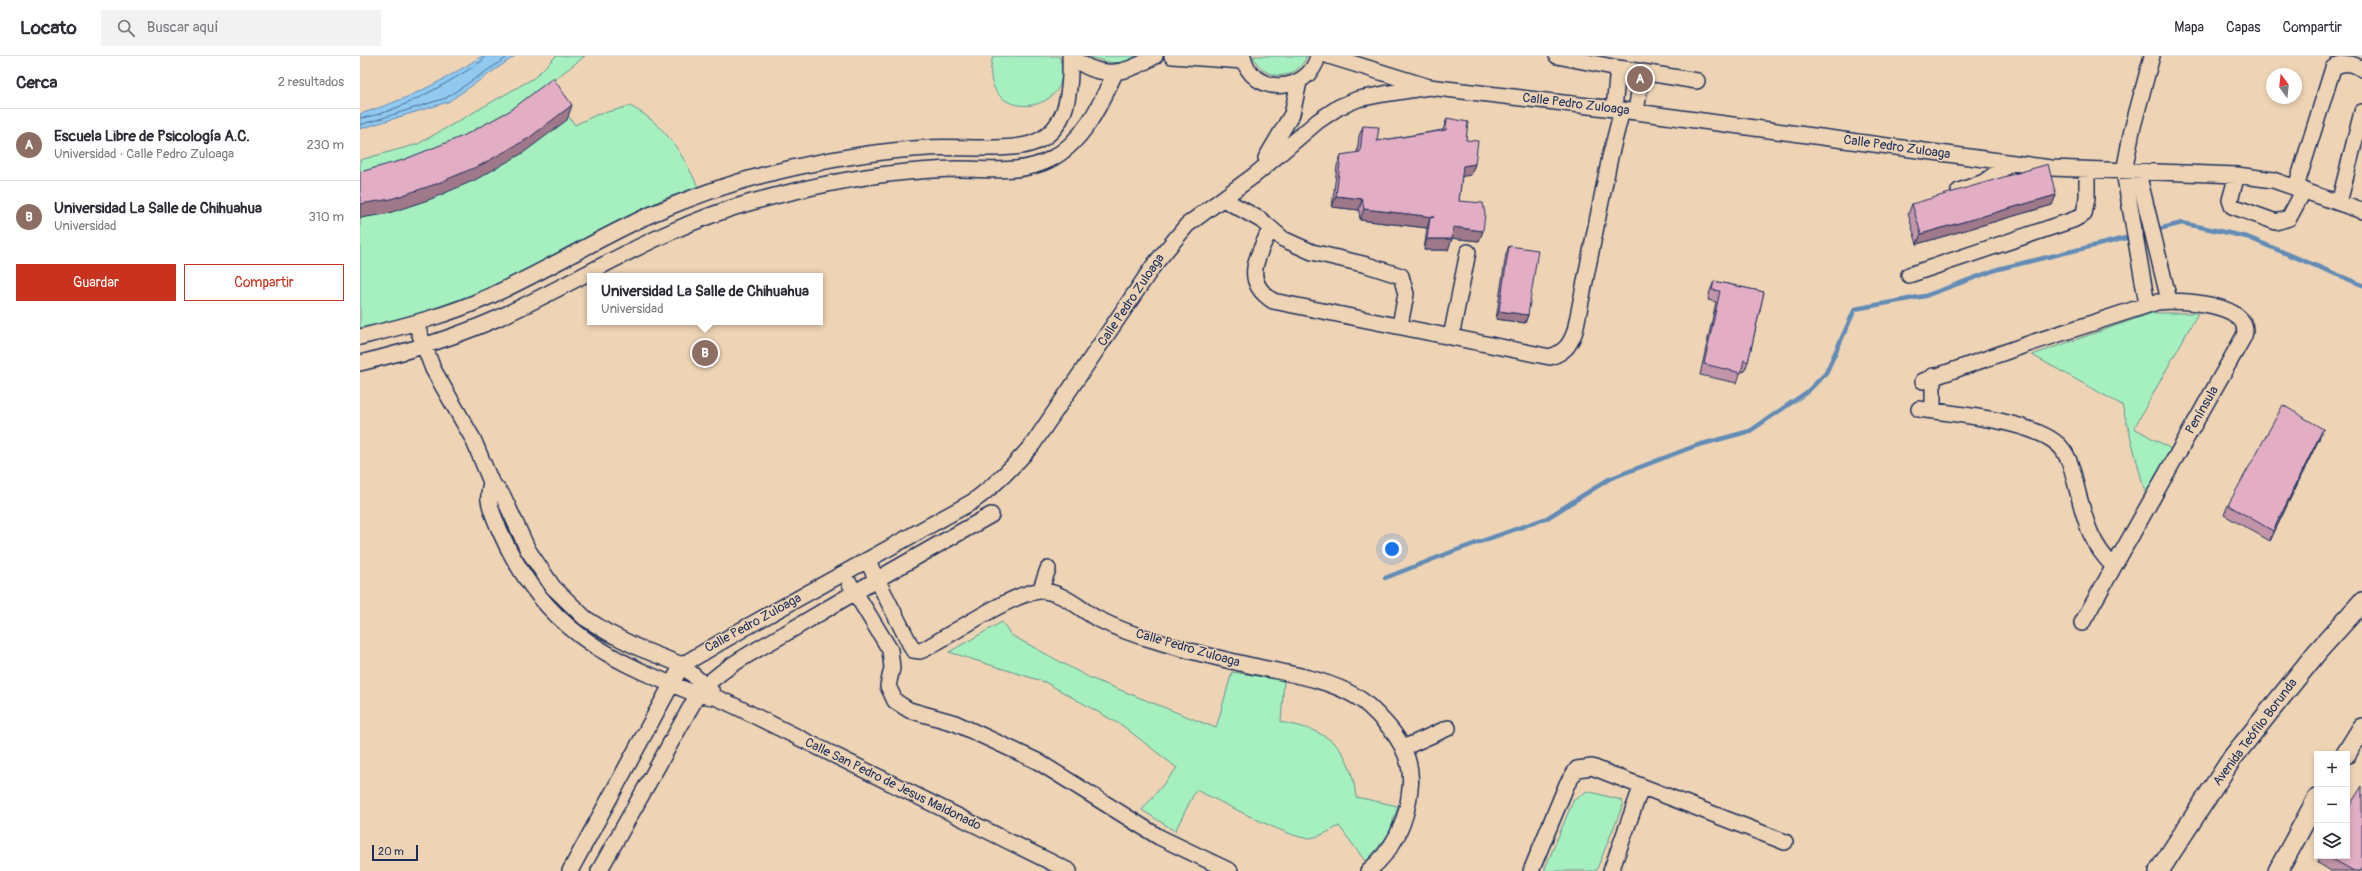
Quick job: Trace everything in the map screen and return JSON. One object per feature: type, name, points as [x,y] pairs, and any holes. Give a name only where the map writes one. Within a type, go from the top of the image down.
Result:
[{"type":"main road","name":"Avenida Teófilo Borunda","points":[[2159,871],[2233,757],[2318,651],[2362,602]]},
{"type":"main road","points":[[2348,751],[2362,728]]},
{"type":"main road","points":[[2278,871],[2314,805]]},
{"type":"street","points":[[1070,56],[1088,68],[1115,73],[1138,66],[1155,56]]},
{"type":"street","points":[[360,337],[416,324],[488,297],[650,215],[688,199],[766,174],[832,160],[887,152],[944,147],[1016,147],[1033,143],[1046,136],[1061,120],[1071,83],[1070,56]]},
{"type":"street","points":[[1172,56],[1243,58],[1257,78],[1266,84],[1283,86],[1299,82],[1313,70],[1318,56]]},
{"type":"street","name":"Calle Pedro Zuloaga","points":[[1329,56],[1429,87],[1624,110],[2011,163],[2087,170],[2237,175],[2273,180],[2300,188],[2362,211]]},
{"type":"street","points":[[1557,56],[1630,66],[1697,81]]},
{"type":"street","points":[[2146,304],[2136,242],[2131,172],[2132,130],[2152,56]]},
{"type":"street","points":[[2237,175],[2231,192],[2232,206],[2276,222],[2289,218],[2300,188],[2333,68],[2339,64],[2347,63],[2362,68]]},
{"type":"street","points":[[1624,110],[1630,66]]},
{"type":"street","points":[[1270,229],[1254,266],[1254,273],[1257,287],[1262,294],[1273,301],[1400,325],[1550,357],[1565,350],[1571,342],[1610,158],[1624,110],[1630,66]]},
{"type":"street","points":[[360,363],[424,345],[495,319],[669,232],[753,202],[818,186],[883,175],[958,169],[1018,169],[1035,166],[1065,150],[1080,135],[1096,114],[1115,73]]},
{"type":"street","points":[[1256,174],[1292,114],[1299,82]]},
{"type":"street","name":"Calle Pedro Zuloaga","points":[[682,665],[866,560],[972,502],[1003,478],[1037,438],[1170,243],[1187,225],[1256,174],[1318,121],[1339,107],[1371,96],[1429,87]]},
{"type":"street","points":[[2339,203],[2362,112]]},
{"type":"street","points":[[1942,196],[1984,182],[2011,163]]},
{"type":"street","points":[[1909,275],[2073,220],[2084,214],[2087,198],[2087,170]]},
{"type":"street","points":[[2131,172],[2154,238],[2169,300]]},
{"type":"street","points":[[1223,199],[1244,209],[1283,239],[1312,252],[1367,265],[1401,276],[1406,294],[1400,325]]},
{"type":"street","points":[[2136,242],[2154,238]]},
{"type":"street","points":[[1451,336],[1468,252]]},
{"type":"street","name":"Península","points":[[2082,623],[2246,331],[2242,321],[2227,309],[2169,300],[2146,304],[1928,379],[1926,410],[2014,425],[2036,431],[2054,440],[2069,459],[2092,540],[2100,553],[2113,566]]},
{"type":"street","points":[[416,324],[441,384],[473,439],[491,482],[503,496],[528,550],[553,587],[585,618],[607,632],[682,665],[702,690]]},
{"type":"street","points":[[491,482],[489,501],[508,548],[537,596],[570,630],[634,669],[672,683],[702,690]]},
{"type":"street","name":"Calle Pedro Zuloaga","points":[[702,690],[736,663],[876,578],[991,515]]},
{"type":"street","points":[[866,560],[913,650],[916,651],[925,650],[1017,597],[1040,591],[1048,569]]},
{"type":"street","points":[[843,573],[890,650],[892,668],[888,686],[895,701],[909,710],[955,723],[1037,761],[1159,837],[1230,871]]},
{"type":"street","name":"Calle Pedro Zuloaga","points":[[1040,591],[1067,600],[1097,618],[1151,640],[1210,656],[1309,678],[1334,686],[1358,698],[1371,709],[1395,735],[1403,748],[1408,758],[1411,782],[1409,804],[1391,848],[1368,871]]},
{"type":"street","points":[[634,669],[645,650]]},
{"type":"street","points":[[570,871],[682,665]]},
{"type":"street","points":[[599,871],[702,690]]},
{"type":"street","name":"Calle San Pedro de Jesus Maldonado","points":[[702,690],[1069,871]]},
{"type":"street","points":[[1403,748],[1448,728]]},
{"type":"street","points":[[1531,871],[1567,784],[1577,769],[1592,767],[1641,788],[1785,842]]},
{"type":"street","points":[[1611,871],[1641,788]]},
{"type":"green space","points":[[556,56],[585,56],[546,86],[575,125],[596,115],[630,106],[653,121],[663,130],[679,151],[698,187],[663,199],[572,246],[491,291],[408,322],[360,329],[360,160],[418,144],[534,78]]},
{"type":"green space","points":[[993,56],[1059,56],[1062,76],[1056,92],[1043,102],[1028,106],[1012,103],[999,95],[991,79]]},
{"type":"green space","points":[[1088,56],[1144,56],[1123,63],[1116,63],[1103,61]]},
{"type":"green space","points":[[1253,56],[1307,56],[1302,65],[1295,71],[1280,76],[1265,71],[1258,65]]},
{"type":"green space","points":[[2152,313],[2198,313],[2134,428],[2171,449],[2146,496],[2122,405],[2032,355]]},
{"type":"green space","points":[[1002,622],[1011,635],[1090,678],[1216,728],[1232,672],[1284,680],[1281,722],[1313,730],[1325,736],[1335,744],[1343,753],[1349,765],[1356,797],[1398,806],[1389,834],[1366,862],[1339,826],[1316,837],[1298,837],[1270,826],[1196,790],[1175,831],[1142,810],[1177,768],[1123,726],[1045,682],[949,652]]},
{"type":"green space","points":[[1587,791],[1621,800],[1623,805],[1596,871],[1544,871],[1573,801]]},
{"type":"water","points":[[482,56],[515,56],[448,102],[360,129],[360,114],[393,103],[423,90]]},
{"type":"building","points":[[553,78],[572,105],[529,138],[481,165],[436,184],[391,199],[360,204],[360,172],[403,160],[463,136],[511,110]]},
{"type":"building","points":[[1447,118],[1468,122],[1466,140],[1478,141],[1475,164],[1463,166],[1459,201],[1483,203],[1485,214],[1483,231],[1453,227],[1452,239],[1427,239],[1430,218],[1434,217],[1364,209],[1362,199],[1336,196],[1341,155],[1360,152],[1363,126],[1379,127],[1377,141],[1446,130]]},
{"type":"building","points":[[2048,164],[2056,195],[1921,234],[1912,204]]},
{"type":"building","points":[[1509,246],[1538,250],[1528,315],[1499,311]]},
{"type":"building","points":[[1714,281],[1764,292],[1748,362],[1744,360],[1741,373],[1704,364],[1720,291],[1712,290]]},
{"type":"building","points":[[2283,405],[2323,429],[2273,531],[2228,505]]},
{"type":"building","points":[[2362,786],[2362,867],[2360,871],[2354,871],[2332,859],[2350,859],[2350,805]]},
{"type":"waterway","points":[[2159,229],[2182,223],[2247,237],[2362,285]]},
{"type":"waterway","points":[[1385,578],[1454,551],[1547,518],[1609,479],[1695,446],[1750,431],[1807,392],[1826,373],[1855,309],[1925,296],[1998,269],[2126,238]]},
{"type":"place","name":"Escuela Libre de Psicología A.C.","points":[[1640,79]]},
{"type":"place","name":"Universidad La Salle de Chihuahua","points":[[705,353]]}]
